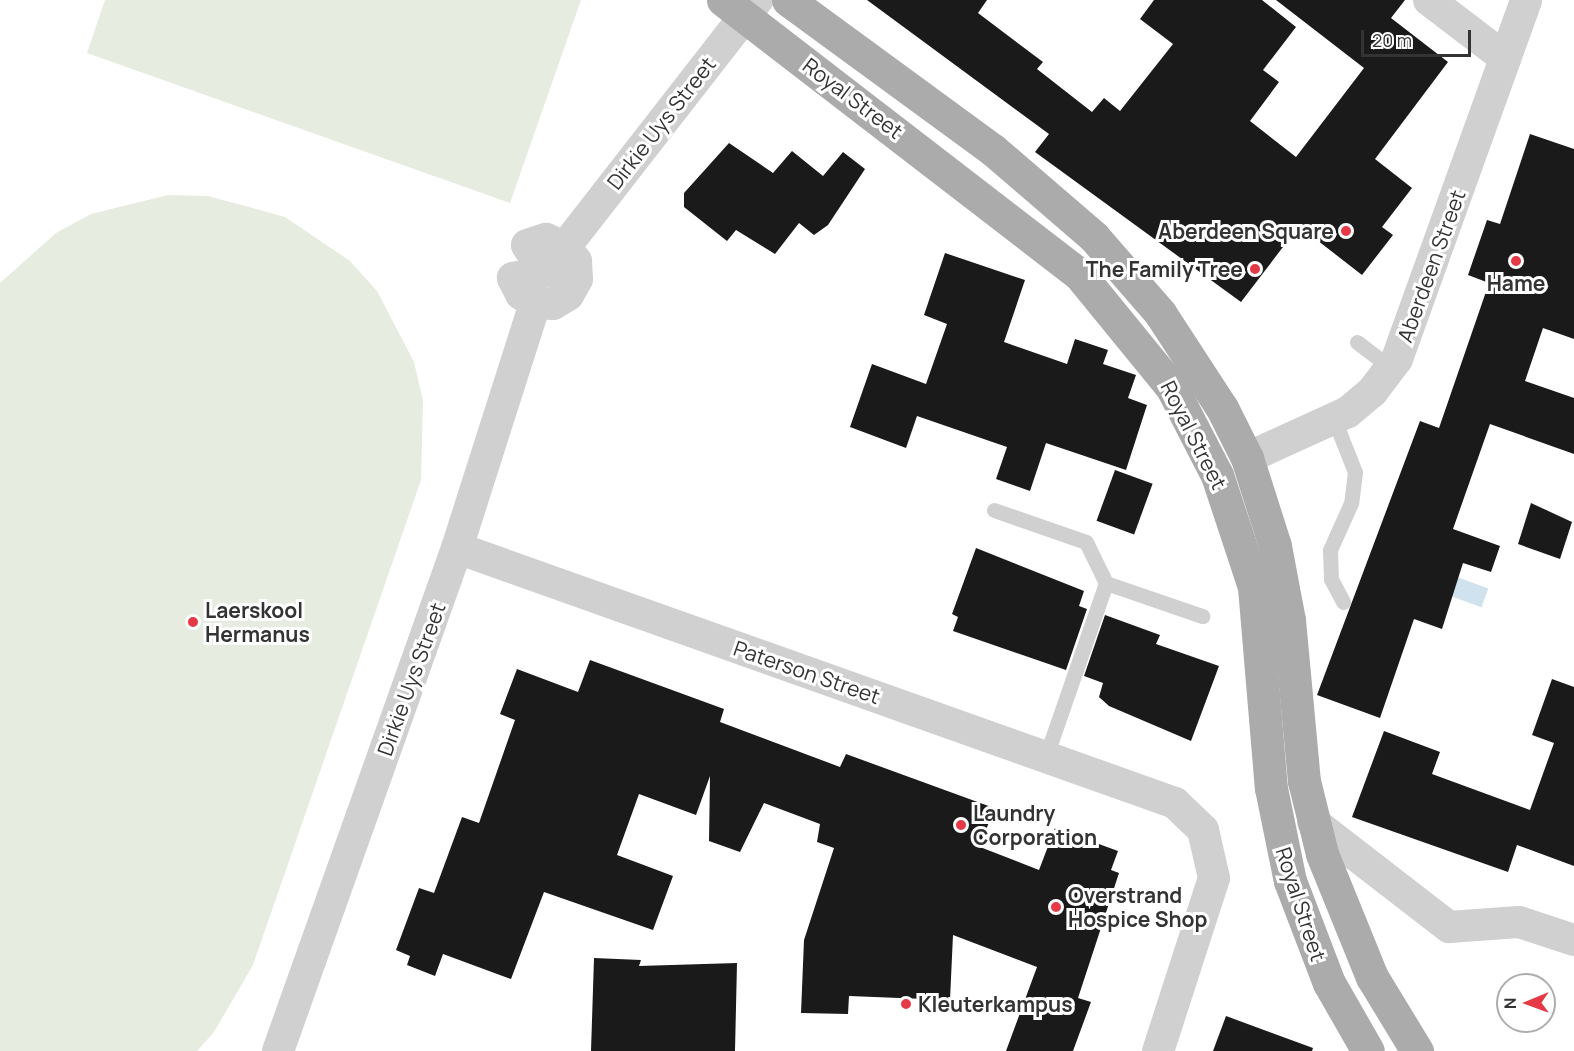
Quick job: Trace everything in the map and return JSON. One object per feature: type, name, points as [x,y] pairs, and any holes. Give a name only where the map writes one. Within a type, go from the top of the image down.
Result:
[{"type":"main road","name":"Royal Street","points":[[788,0],[993,150],[1094,237],[1160,313],[1247,458],[1284,592],[1298,739],[1313,822],[1351,932],[1417,1051]]},
{"type":"main road","name":"Royal Street","points":[[741,6],[1080,275],[1114,310],[1172,388],[1217,475],[1254,587],[1270,788],[1290,881],[1329,983],[1368,1051]]},
{"type":"street","points":[[1429,0],[1505,58]]},
{"type":"street","name":"Aberdeen Street","points":[[1247,458],[1334,419],[1360,402],[1391,368],[1526,0]]},
{"type":"street","name":"Dirkie Uys Street","points":[[278,1051],[457,548],[535,303],[553,304],[568,295],[576,279],[576,261],[565,247],[741,6]]},
{"type":"street","name":"Paterson Street","points":[[457,548],[1157,795],[1191,814],[1203,830],[1214,878],[1158,1051]]},
{"type":"street","points":[[1313,822],[1449,927],[1519,922],[1574,940]]},
{"type":"lane","points":[[1357,342],[1391,368]]},
{"type":"lane","points":[[1334,419],[1355,472],[1351,503],[1330,550],[1331,579],[1343,602]]},
{"type":"lane","points":[[994,510],[1086,542],[1106,583],[1202,616]]},
{"type":"lane","points":[[1046,756],[1106,583]]},
{"type":"shaded area","points":[[105,0],[581,0],[510,203],[87,53]]},
{"type":"shaded area","name":"Laerskool Hermanus","points":[[168,195],[208,196],[285,217],[350,261],[377,291],[414,362],[423,401],[421,480],[253,965],[214,1032],[197,1051],[0,1051],[0,283],[56,233],[91,214]]},
{"type":"water","points":[[1446,573],[1488,588],[1481,607],[1439,592]]},
{"type":"building","points":[[867,0],[987,0],[978,13],[1043,62],[1037,69],[1092,112],[1104,98],[1120,111],[1173,44],[1140,19],[1154,0],[1262,0],[1296,27],[1263,70],[1279,82],[1250,121],[1296,157],[1364,68],[1276,0],[1405,0],[1391,18],[1448,62],[1375,159],[1412,188],[1382,227],[1393,235],[1362,275],[1299,226],[1241,302],[1035,152],[1049,134]]},
{"type":"building","points":[[1530,134],[1574,149],[1574,339],[1543,328],[1525,381],[1574,398],[1574,454],[1490,424],[1453,529],[1500,546],[1491,572],[1463,563],[1442,629],[1414,619],[1380,718],[1317,695],[1420,421],[1439,428],[1489,283],[1468,275],[1487,220],[1500,224]]},
{"type":"building","points":[[729,143],[773,173],[792,151],[823,176],[843,152],[865,169],[828,225],[814,235],[799,223],[775,254],[736,230],[727,241],[684,207],[684,193]]},
{"type":"building","points":[[945,253],[1025,280],[1004,342],[1067,364],[1075,339],[1108,350],[1103,364],[1136,375],[1128,398],[1147,405],[1126,470],[1046,443],[1030,491],[996,479],[1007,447],[917,416],[906,448],[850,427],[872,364],[926,384],[947,324],[924,315]]},
{"type":"building","points":[[1115,470],[1153,484],[1134,534],[1097,521]]},
{"type":"building","points":[[1531,503],[1572,522],[1560,559],[1518,544]]},
{"type":"building","points":[[976,548],[1084,591],[1079,606],[1087,609],[1066,670],[953,631],[958,617],[952,614]]},
{"type":"building","points":[[1105,615],[1160,635],[1156,644],[1219,666],[1191,741],[1109,706],[1099,697],[1103,683],[1084,676]]},
{"type":"building","points":[[590,660],[724,709],[720,722],[840,767],[846,754],[994,808],[980,847],[1039,870],[1055,828],[1118,851],[1111,870],[1119,873],[1078,998],[1091,1002],[1073,1051],[1006,1051],[1037,967],[953,935],[950,1000],[849,996],[848,1014],[801,1013],[804,940],[834,848],[817,842],[820,824],[764,803],[740,852],[709,841],[710,776],[696,815],[639,794],[617,855],[673,876],[653,930],[544,892],[511,979],[443,954],[435,976],[407,965],[410,956],[396,950],[419,888],[434,893],[462,817],[479,823],[515,720],[500,714],[517,669],[578,692]]},
{"type":"building","points":[[1552,679],[1574,687],[1574,866],[1517,845],[1508,872],[1352,817],[1384,731],[1440,752],[1432,774],[1530,810],[1554,743],[1532,735]]},
{"type":"building","points":[[594,958],[641,960],[639,966],[737,963],[735,1051],[591,1051]]},
{"type":"building","points":[[1226,1016],[1313,1048],[1312,1051],[1213,1051]]},
{"type":"place","name":"Aberdeen Square","points":[[1346,231]]},
{"type":"place","name":"Hame","points":[[1516,261]]},
{"type":"place","name":"The Family Tree","points":[[1255,269]]},
{"type":"place","name":"Laerskool Hermanus","points":[[193,622]]},
{"type":"place","name":"Laundry Corporation","points":[[961,825]]},
{"type":"place","name":"Overstrand Hospice Shop","points":[[1056,907]]},
{"type":"place","name":"Kleuterkampus","points":[[906,1004]]}]
